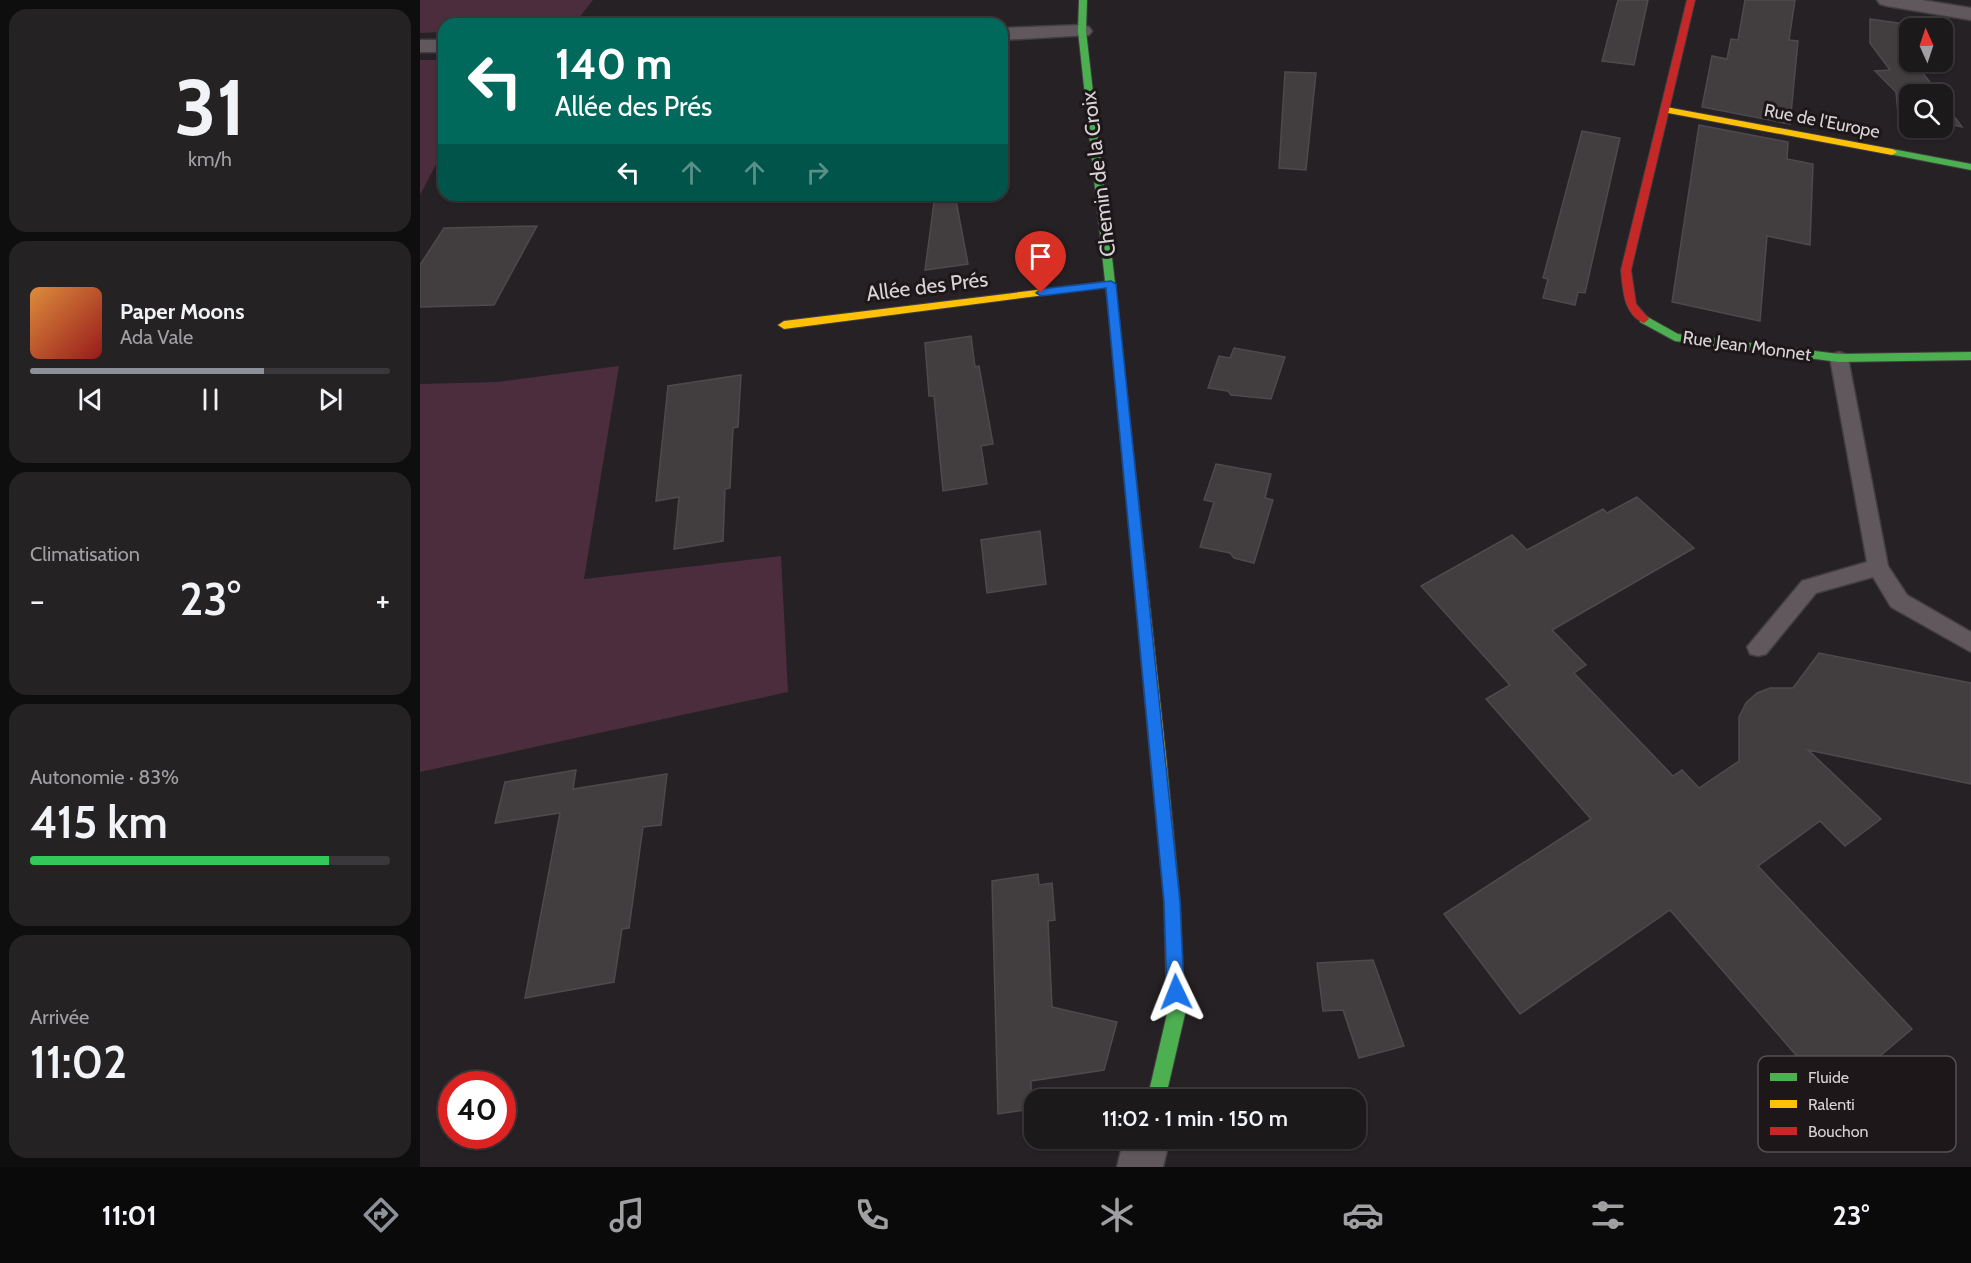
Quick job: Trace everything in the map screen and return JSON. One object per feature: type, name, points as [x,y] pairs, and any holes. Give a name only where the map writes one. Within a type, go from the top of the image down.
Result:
[{"type":"street","name":"Chemin de la Croix","points":[[1083,0],[1082,31],[1111,284],[1172,902],[1176,1014],[1159,1089]]},
{"type":"street","name":"Rue Jean Monnet","points":[[1691,0],[1626,270],[1630,305],[1647,323],[1675,337],[1839,358],[1971,356]]},
{"type":"street","points":[[1887,0],[1971,14]]},
{"type":"street","points":[[1008,34],[1082,31]]},
{"type":"street","points":[[420,46],[438,46]]},
{"type":"street","name":"Rue de l'Europe","points":[[1666,110],[1971,168]]},
{"type":"street","name":"Allée des Prés","points":[[784,325],[1111,284]]},
{"type":"street","points":[[1140,1167],[1144,1149]]},
{"type":"lane","points":[[1839,358],[1878,567],[1899,601],[1971,644]]},
{"type":"lane","points":[[1758,647],[1809,587],[1878,567]]},
{"type":"shaded area","points":[[420,0],[593,0],[579,18],[438,18],[438,32],[420,33]]},
{"type":"shaded area","points":[[420,60],[438,60],[438,160],[420,195]]},
{"type":"shaded area","points":[[619,366],[584,579],[781,556],[788,692],[420,772],[420,384],[496,382]]},
{"type":"building","points":[[1618,0],[1648,0],[1634,65],[1602,61]]},
{"type":"building","points":[[1745,0],[1795,0],[1789,40],[1798,41],[1790,124],[1702,107],[1712,56],[1727,59],[1731,39],[1738,40]]},
{"type":"building","points":[[1870,19],[1899,23],[1899,72],[1922,72],[1931,84],[1899,84],[1899,114],[1896,92],[1875,71],[1890,70],[1870,43]]},
{"type":"building","points":[[1285,72],[1316,73],[1306,170],[1279,168]]},
{"type":"building","points":[[1953,115],[1962,127],[1953,125]]},
{"type":"building","points":[[1699,125],[1788,142],[1787,159],[1813,164],[1810,245],[1767,236],[1760,321],[1672,302]]},
{"type":"building","points":[[1582,131],[1620,138],[1585,293],[1578,292],[1575,305],[1543,298],[1548,279],[1543,278]]},
{"type":"building","points":[[934,201],[956,201],[968,264],[925,270]]},
{"type":"building","points":[[537,226],[494,305],[420,307],[420,265],[444,228]]},
{"type":"building","points":[[971,336],[975,367],[979,366],[993,444],[981,446],[987,484],[943,491],[934,396],[929,396],[925,343]]},
{"type":"building","points":[[1234,348],[1285,357],[1271,399],[1231,395],[1228,391],[1208,388],[1219,356],[1230,358]]},
{"type":"building","points":[[741,375],[738,427],[733,428],[730,488],[725,489],[723,541],[674,549],[679,497],[656,501],[668,386]]},
{"type":"building","points":[[1216,464],[1271,474],[1265,498],[1273,500],[1254,563],[1234,558],[1230,553],[1200,547],[1214,502],[1204,500]]},
{"type":"building","points":[[1637,497],[1694,548],[1552,630],[1586,665],[1574,673],[1673,776],[1682,770],[1699,788],[1739,761],[1739,717],[1746,703],[1757,693],[1770,688],[1793,688],[1819,653],[1971,683],[1971,784],[1808,750],[1881,819],[1845,846],[1820,821],[1758,866],[1912,1029],[1880,1056],[1797,1056],[1670,910],[1520,1014],[1444,914],[1591,819],[1486,699],[1510,685],[1421,586],[1512,535],[1527,550],[1603,509],[1607,513]]},
{"type":"building","points":[[1040,531],[1046,584],[987,593],[981,540]]},
{"type":"building","points":[[576,770],[573,789],[667,774],[661,825],[643,827],[629,928],[622,929],[614,982],[525,998],[560,813],[495,823],[505,782]]},
{"type":"building","points":[[1038,874],[1039,885],[1052,883],[1055,920],[1048,921],[1052,1007],[1117,1022],[1104,1070],[1031,1081],[1031,1089],[1024,1089],[1024,1110],[998,1114],[992,881]]},
{"type":"building","points":[[1373,960],[1404,1046],[1359,1058],[1343,1010],[1323,1011],[1317,963]]},
{"type":"traffic: fast","points":[[1083,0],[1082,31],[1114,318]]},
{"type":"traffic: fast","points":[[1892,152],[1971,167]]},
{"type":"traffic: fast","points":[[1644,319],[1675,337],[1839,358],[1971,356]]},
{"type":"traffic: fast","points":[[1159,766],[1172,902],[1176,1014],[1159,1089]]},
{"type":"traffic: slow","points":[[1666,110],[1892,152]]},
{"type":"traffic: slow","points":[[784,325],[1111,284]]},
{"type":"traffic: slow","points":[[1114,318],[1159,766]]},
{"type":"traffic: jam","points":[[1644,319],[1631,305],[1626,270],[1691,0]]},
{"type":"route","points":[[1041,293],[1111,284],[1172,902],[1176,992]]}]
